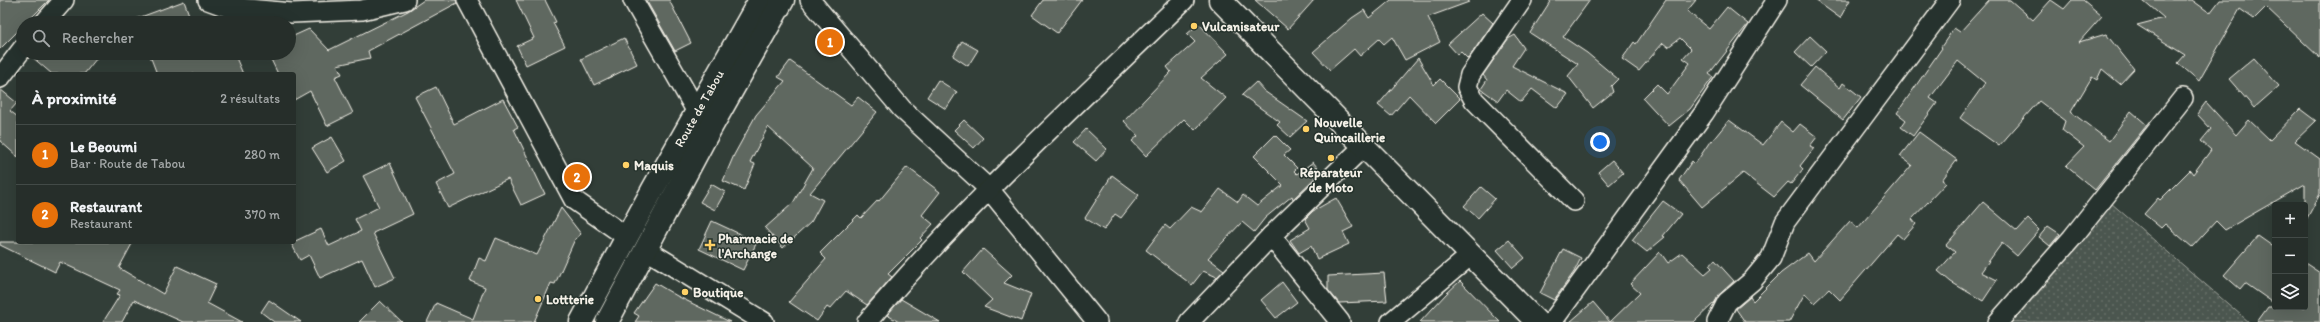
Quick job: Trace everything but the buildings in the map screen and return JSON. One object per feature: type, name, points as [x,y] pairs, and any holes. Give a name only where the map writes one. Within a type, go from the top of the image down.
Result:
[{"type":"main road","name":"Route de Tabou","points":[[581,322],[760,0]]},
{"type":"main road","name":"Route de Tabou","points":[[607,322],[705,138],[783,0]]},
{"type":"main road","points":[[1220,0],[1537,322]]},
{"type":"street","points":[[50,16],[64,0]]},
{"type":"street","points":[[208,0],[227,7],[292,13],[362,10],[405,0]]},
{"type":"street","points":[[467,0],[574,200],[627,237]]},
{"type":"street","points":[[633,0],[697,112]]},
{"type":"street","points":[[810,0],[902,108],[989,189],[1097,322]]},
{"type":"street","points":[[867,322],[908,274],[989,189],[1184,0]]},
{"type":"street","points":[[1522,0],[1470,75],[1467,87],[1474,100],[1574,201]]},
{"type":"street","points":[[1552,322],[1704,113],[1777,0]]},
{"type":"street","points":[[1717,322],[1727,302],[1752,281],[1771,258],[1784,222],[1950,0]]},
{"type":"street","points":[[0,78],[16,57]]},
{"type":"street","points":[[1998,322],[2072,238],[2183,98]]},
{"type":"street","points":[[1189,322],[1271,236],[1364,146]]},
{"type":"street","points":[[1271,236],[1340,322]]},
{"type":"street","points":[[645,249],[764,322]]},
{"type":"street","points":[[1391,322],[1471,256]]},
{"type":"shaded area","points":[[2111,203],[2249,322],[2012,322]]},
{"type":"place","name":"Vulcanisateur","points":[[1194,26]]},
{"type":"place","name":"Le Beoumi","points":[[830,42]]},
{"type":"place","name":"Nouvelle Quincaillerie","points":[[1306,129]]},
{"type":"place","name":"Réparateur de Moto","points":[[1331,158]]},
{"type":"place","name":"Maquis","points":[[626,165]]},
{"type":"place","name":"Restaurant","points":[[577,177]]},
{"type":"place","name":"Pharmacie de l'Archange","points":[[710,245]]},
{"type":"place","name":"Boutique","points":[[685,292]]},
{"type":"place","name":"Lottterie","points":[[538,299]]}]
